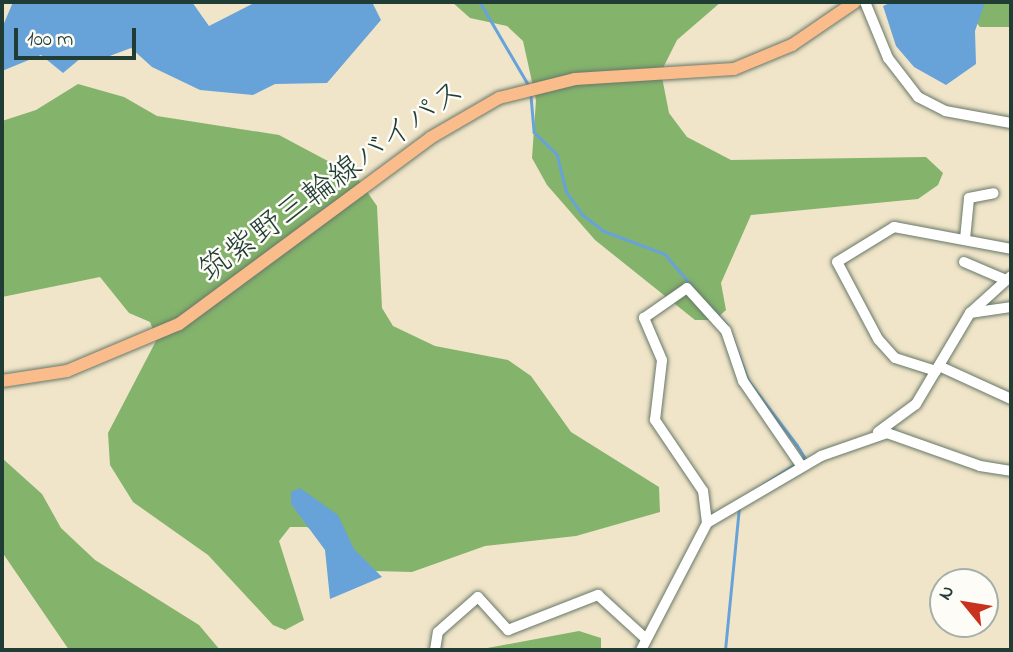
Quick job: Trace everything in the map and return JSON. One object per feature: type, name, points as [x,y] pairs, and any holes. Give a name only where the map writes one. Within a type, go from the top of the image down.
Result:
[{"type":"main road","name":"筑紫野三輪線バイパス","points":[[2,381],[67,370],[179,324],[358,189],[499,98],[575,79],[734,69],[792,45],[855,2]]},
{"type":"street","points":[[864,2],[888,58],[918,97],[945,111],[1011,123]]},
{"type":"street","points":[[965,239],[969,198],[994,193]]},
{"type":"street","points":[[1011,249],[894,228],[836,266],[895,358],[937,368],[1011,398]]},
{"type":"street","points":[[641,650],[707,523],[802,467],[878,432],[916,404],[970,313],[1009,278],[964,262]]},
{"type":"street","points":[[707,523],[703,491],[655,420],[662,360],[643,318],[687,288],[726,331],[743,381],[802,467]]},
{"type":"street","points":[[970,313],[1011,307]]},
{"type":"street","points":[[878,432],[1011,471]]},
{"type":"street","points":[[435,650],[438,632],[478,597],[508,631],[598,595],[646,639]]},
{"type":"green space","points":[[452,2],[721,2],[677,40],[661,72],[669,113],[687,137],[731,160],[926,157],[943,173],[938,185],[918,199],[751,215],[721,283],[726,310],[715,320],[695,320],[595,240],[547,185],[532,158],[536,100],[523,41],[507,26],[470,18]]},
{"type":"green space","points":[[960,2],[1011,2],[1011,27],[980,27]]},
{"type":"green space","points":[[78,84],[124,97],[157,116],[279,135],[356,176],[377,206],[382,308],[393,326],[435,346],[508,360],[531,376],[571,432],[659,487],[660,512],[576,536],[485,546],[412,572],[373,571],[307,527],[290,527],[279,541],[304,620],[285,630],[273,625],[208,555],[133,502],[110,465],[108,433],[157,339],[150,322],[129,313],[100,277],[2,297],[2,121],[36,110]]},
{"type":"green space","points":[[2,458],[42,494],[61,528],[95,560],[199,625],[220,650],[69,650],[2,552]]},
{"type":"green space","points":[[579,631],[601,638],[601,650],[477,650]]},
{"type":"water","points":[[13,2],[192,2],[209,26],[256,2],[372,2],[381,20],[327,83],[275,84],[253,95],[200,90],[152,67],[131,48],[99,60],[81,58],[63,73],[41,55],[2,71],[2,28]]},
{"type":"water","points":[[892,2],[985,2],[975,31],[976,64],[946,85],[914,67],[896,46],[883,6]]},
{"type":"water","points":[[300,488],[338,515],[354,549],[382,577],[330,599],[325,550],[291,504],[291,492]]},
{"type":"waterway","points":[[480,2],[529,86]]},
{"type":"waterway","points":[[531,96],[534,132],[557,154],[566,191],[582,214],[604,231],[665,254],[692,286]]},
{"type":"waterway","points":[[708,304],[727,325]]},
{"type":"waterway","points":[[730,331],[748,380],[797,445],[805,458],[800,460]]},
{"type":"waterway","points":[[739,500],[795,464]]},
{"type":"waterway","points":[[725,650],[739,507]]}]
